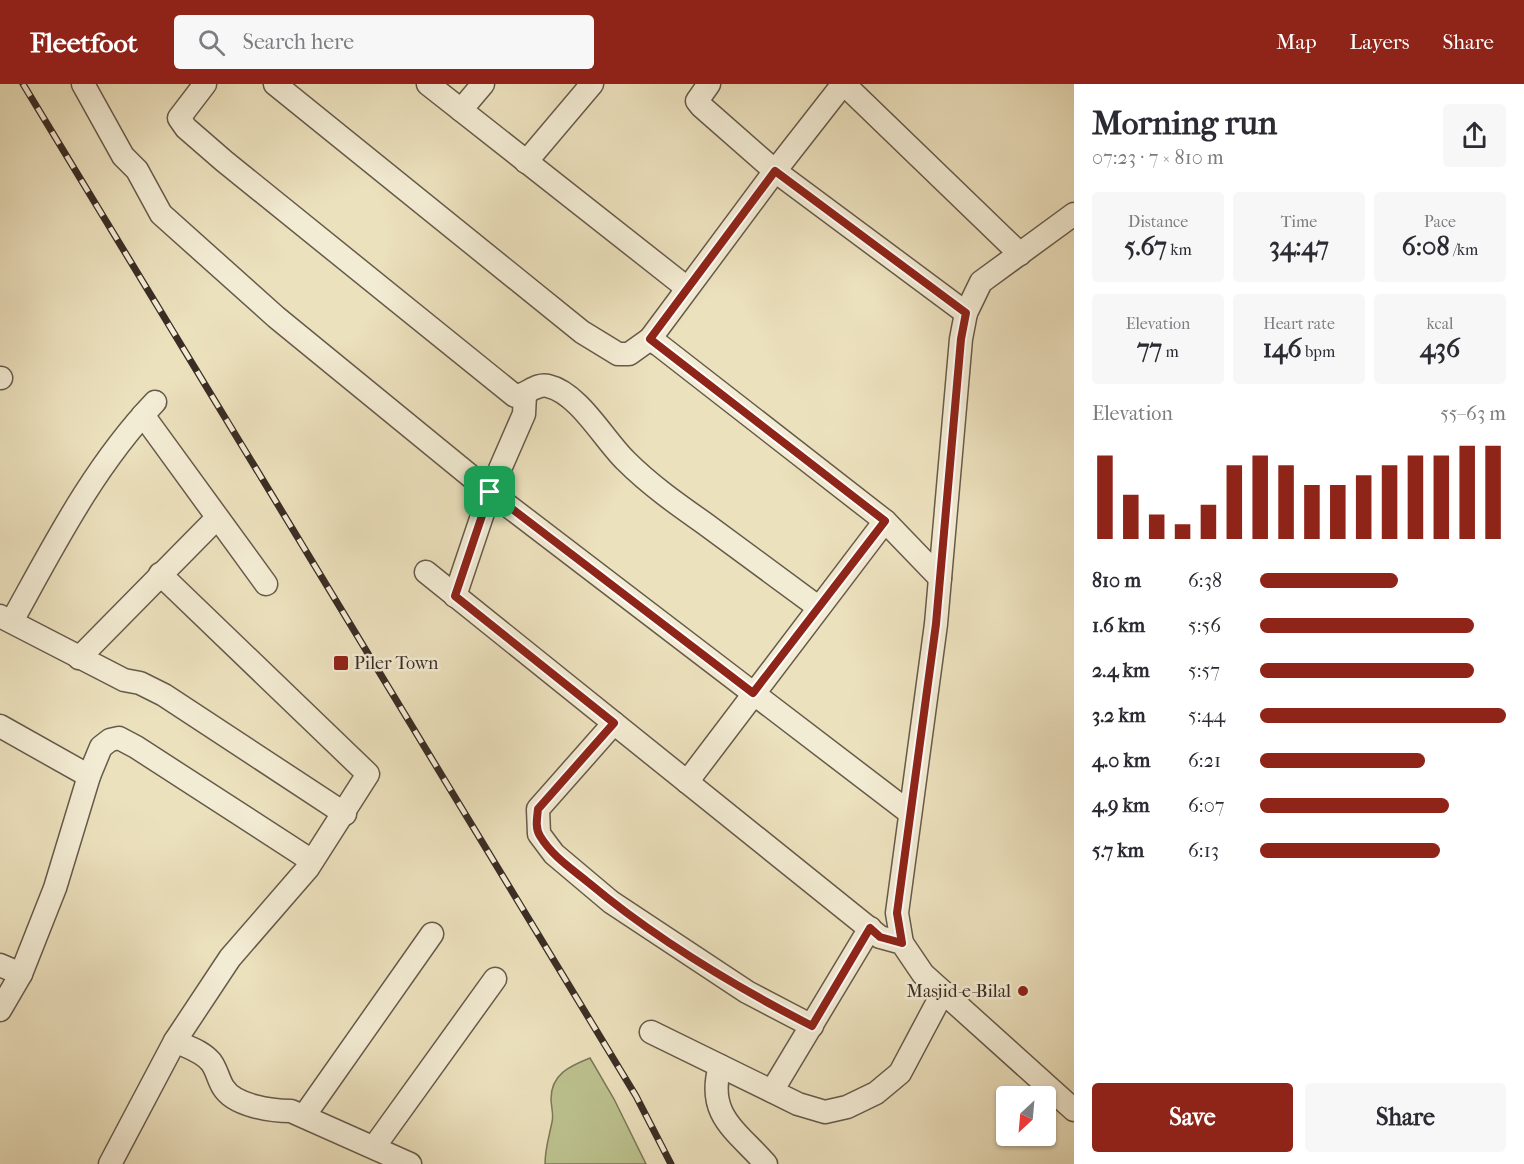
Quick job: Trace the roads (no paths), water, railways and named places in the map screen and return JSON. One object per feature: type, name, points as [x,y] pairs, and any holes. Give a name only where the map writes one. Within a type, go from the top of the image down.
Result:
[{"type":"street","points":[[83,84],[123,156],[137,170],[161,214],[276,317],[490,492],[910,813]]},
{"type":"street","points":[[205,84],[179,118],[186,128],[515,396],[525,395],[538,386],[549,386],[565,395],[589,416],[611,447],[642,478],[818,607]]},
{"type":"street","points":[[275,84],[582,332],[618,354],[629,354],[650,339],[775,171],[844,84],[1020,254]]},
{"type":"street","points":[[428,84],[687,288]]},
{"type":"street","points":[[461,110],[483,84]]},
{"type":"street","points":[[526,162],[592,84]]},
{"type":"street","points":[[709,84],[698,101],[701,106],[775,171],[966,313]]},
{"type":"street","points":[[1074,214],[981,282],[966,313],[961,339],[940,578],[897,913],[902,943],[923,974],[1074,1110]]},
{"type":"street","points":[[650,339],[885,521],[940,578]]},
{"type":"street","points":[[455,596],[490,492],[524,414],[525,395]]},
{"type":"street","points":[[266,584],[217,518],[149,409],[110,454],[6,619],[79,658],[164,695],[345,814]]},
{"type":"street","points":[[79,658],[217,518]]},
{"type":"street","points":[[687,782],[885,521]]},
{"type":"street","points":[[426,572],[880,937],[902,943]]},
{"type":"street","points":[[110,1164],[175,1041],[230,958],[312,861],[345,814],[368,774],[160,574]]},
{"type":"street","points":[[614,723],[538,809],[539,834],[554,854],[640,922],[747,992],[812,1026]]},
{"type":"street","points":[[0,726],[89,776]]},
{"type":"street","points":[[0,1010],[21,974],[55,888],[89,776],[101,747],[110,740],[119,738],[312,861]]},
{"type":"street","points":[[772,1091],[870,928]]},
{"type":"street","points":[[304,1116],[432,934]]},
{"type":"street","points":[[0,965],[21,974]]},
{"type":"street","points":[[374,1147],[495,979]]},
{"type":"street","points":[[651,1032],[798,1104],[825,1112],[847,1107],[876,1093],[900,1073],[943,992]]},
{"type":"street","points":[[175,1041],[201,1053],[218,1073],[224,1089],[247,1104],[270,1111],[291,1111],[410,1164]]},
{"type":"street","points":[[720,1066],[714,1087],[719,1111],[766,1164]]},
{"type":"railway","points":[[23,84],[636,1096],[671,1164]]},
{"type":"place","name":"Piler Town","points":[[341,663]]},
{"type":"place","name":"Masjid-e-Bilal","points":[[1023,991]]}]
